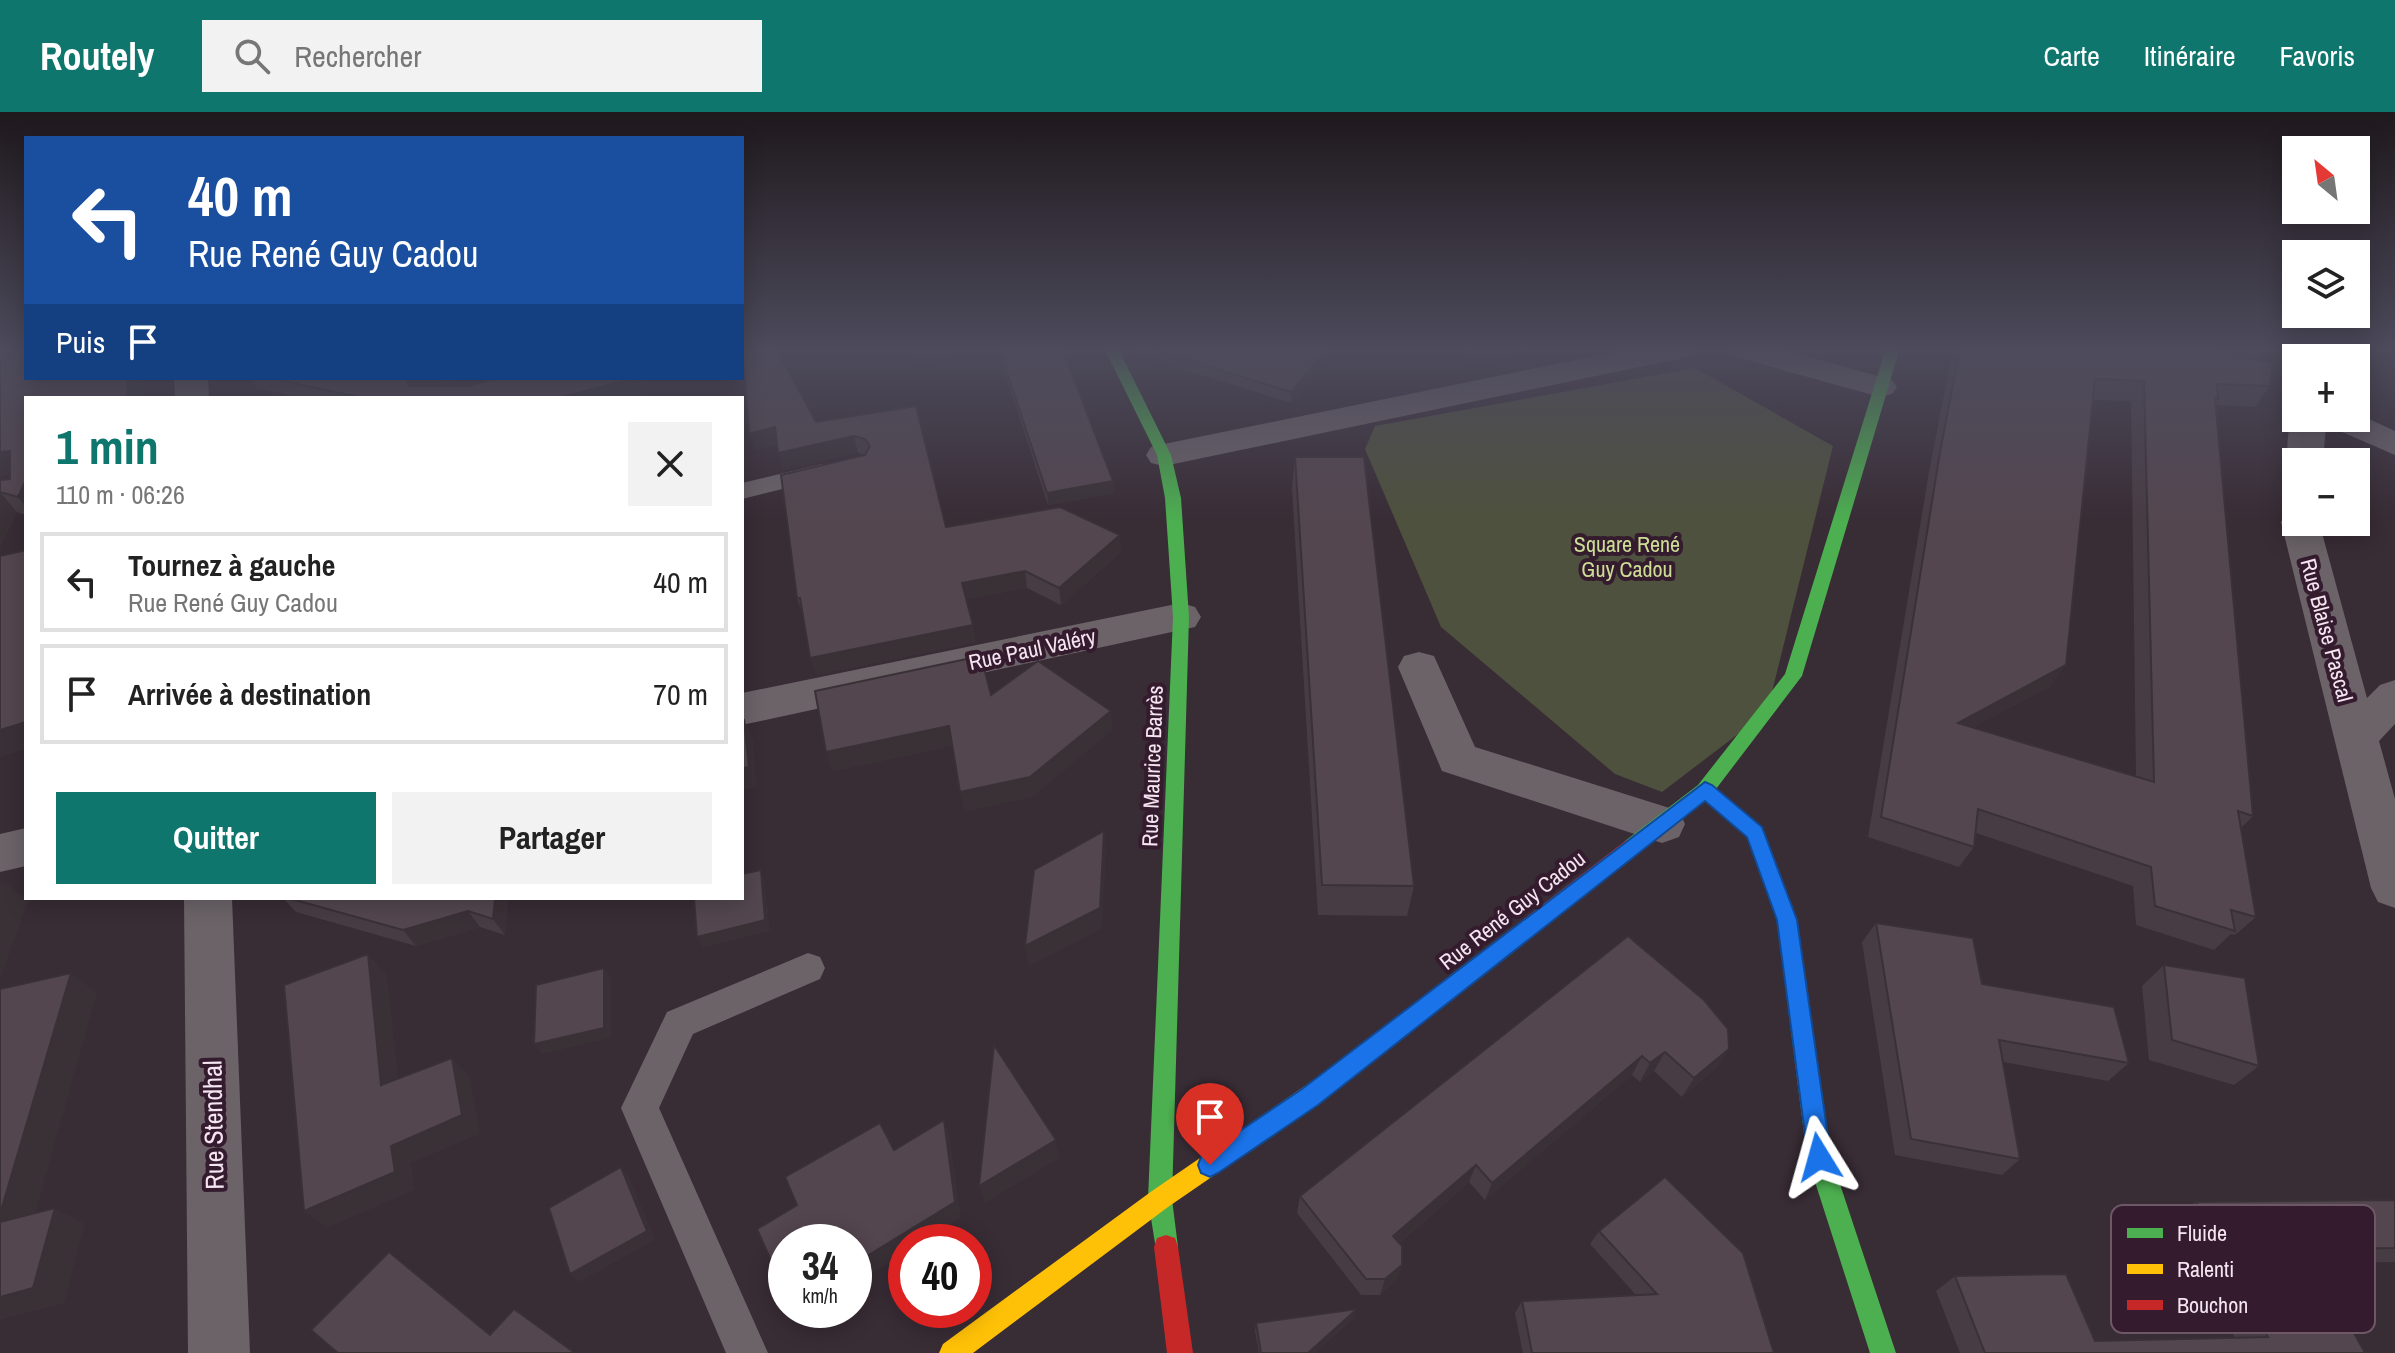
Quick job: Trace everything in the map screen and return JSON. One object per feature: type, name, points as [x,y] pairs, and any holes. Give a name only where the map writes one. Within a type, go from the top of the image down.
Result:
[{"type":"street","name":"Rue Maurice Barrès","points":[[1140,406],[1164,455],[1173,498],[1181,617],[1160,1199],[1180,1353]]},
{"type":"street","points":[[1164,455],[1402,406]]},
{"type":"street","name":"Rue René Guy Cadou","points":[[952,1353],[1160,1199],[1310,1097],[1705,790],[1793,676],[1874,406]]},
{"type":"street","points":[[2369,432],[2395,444]]},
{"type":"street","name":"Rue Blaise Pascal","points":[[2304,536],[2356,737],[2383,809],[2395,888]]},
{"type":"street","name":"Rue Paul Valéry","points":[[744,709],[1181,617]]},
{"type":"street","points":[[1419,667],[1458,759],[1662,824]]},
{"type":"street","name":"Rue Blaise Pascal","points":[[2356,737],[2395,696]]},
{"type":"street","points":[[1705,790],[1755,833],[1787,920],[1819,1157],[1883,1353]]},
{"type":"street","points":[[0,853],[24,847]]},
{"type":"street","name":"Rue Stendhal","points":[[208,900],[219,1353]]},
{"type":"lane","points":[[744,491],[845,467]]},
{"type":"lane","points":[[747,1353],[640,1108],[680,1023],[808,968]]},
{"type":"green space","name":"Square René Guy Cadou","points":[[1486,406],[1762,406],[1833,446],[1767,712],[1662,792],[1615,774],[1441,627],[1365,449],[1375,426]]},
{"type":"building","points":[[0,406],[24,406],[24,484],[18,497],[0,492],[0,480],[10,479],[10,451],[0,452]]},
{"type":"building","points":[[747,406],[807,406],[816,422],[916,406],[946,527],[1060,507],[1120,535],[1059,588],[1025,571],[962,583],[973,625],[810,658],[800,598],[797,598],[781,475],[865,455],[870,446],[865,439],[854,436],[778,453],[775,427],[749,434]]},
{"type":"building","points":[[1018,406],[1084,406],[1113,481],[1047,493]]},
{"type":"building","points":[[1949,406],[2092,406],[2066,665],[1958,723],[2154,782],[2145,406],[2216,406],[2253,816],[2238,811],[2256,917],[2231,910],[2235,931],[2155,906],[2151,867],[1978,809],[1974,847],[1881,817]]},
{"type":"building","points":[[1295,457],[1364,457],[1414,886],[1322,885]]},
{"type":"building","points":[[24,550],[24,723],[0,730],[0,556]]},
{"type":"building","points":[[981,656],[991,695],[1038,661],[1111,711],[1030,777],[960,792],[949,726],[826,752],[815,691]]},
{"type":"building","points":[[744,720],[749,767],[744,768]]},
{"type":"building","points":[[1104,831],[1100,908],[1025,946],[1034,870]]},
{"type":"building","points":[[761,870],[765,920],[697,937],[694,900],[744,900],[744,874]]},
{"type":"building","points":[[295,900],[495,900],[493,919],[468,911],[403,930]]},
{"type":"building","points":[[1876,923],[1973,938],[1982,984],[2114,1007],[2129,1063],[1999,1040],[2020,1159],[1911,1139]]},
{"type":"building","points":[[1628,936],[1704,1000],[1728,1029],[1729,1049],[1694,1078],[1665,1052],[1650,1063],[1642,1056],[1492,1183],[1476,1165],[1393,1236],[1402,1246],[1402,1265],[1385,1279],[1366,1279],[1300,1196]]},
{"type":"building","points":[[368,954],[381,1085],[452,1058],[462,1115],[391,1146],[395,1172],[304,1211],[284,985]]},
{"type":"building","points":[[2164,965],[2245,978],[2259,1066],[2172,1040]]},
{"type":"building","points":[[604,968],[604,1028],[534,1044],[536,985]]},
{"type":"building","points":[[71,973],[0,1214],[0,989]]},
{"type":"building","points":[[994,1045],[1056,1140],[979,1186]]},
{"type":"building","points":[[944,1120],[955,1202],[919,1224],[888,1224],[888,1243],[872,1253],[872,1224],[768,1224],[768,1254],[757,1229],[797,1205],[785,1177],[880,1123],[894,1150]]},
{"type":"building","points":[[621,1167],[647,1231],[570,1274],[549,1208]]},
{"type":"building","points":[[1665,1177],[1743,1253],[1774,1353],[1532,1353],[1522,1301],[1657,1294],[1599,1231]]},
{"type":"building","points":[[2395,1200],[2395,1248],[2375,1248],[2375,1205],[2198,1205],[2196,1202]]},
{"type":"building","points":[[55,1208],[33,1288],[0,1297],[0,1222]]},
{"type":"building","points":[[389,1252],[490,1335],[514,1309],[575,1353],[338,1353],[311,1330]]},
{"type":"building","points":[[2066,1274],[2095,1341],[2268,1337],[2266,1333],[2354,1333],[2365,1353],[1985,1353],[1955,1276]]},
{"type":"building","points":[[1357,1309],[1308,1353],[1261,1353],[1256,1323]]},
{"type":"traffic: fast","points":[[1140,406],[1164,455],[1173,498],[1181,617],[1160,1199],[1166,1247]]},
{"type":"traffic: fast","points":[[1632,847],[1705,790],[1793,676],[1875,406]]},
{"type":"traffic: fast","points":[[1705,790],[1755,833],[1787,920],[1819,1157],[1883,1353]]},
{"type":"traffic: slow","points":[[952,1353],[1160,1199],[1310,1097],[1363,1056]]},
{"type":"traffic: jam","points":[[1363,1056],[1632,847]]},
{"type":"traffic: jam","points":[[1166,1247],[1180,1353]]},
{"type":"route","points":[[1210,1165],[1310,1097],[1705,790],[1755,833],[1787,920],[1819,1157]]}]
